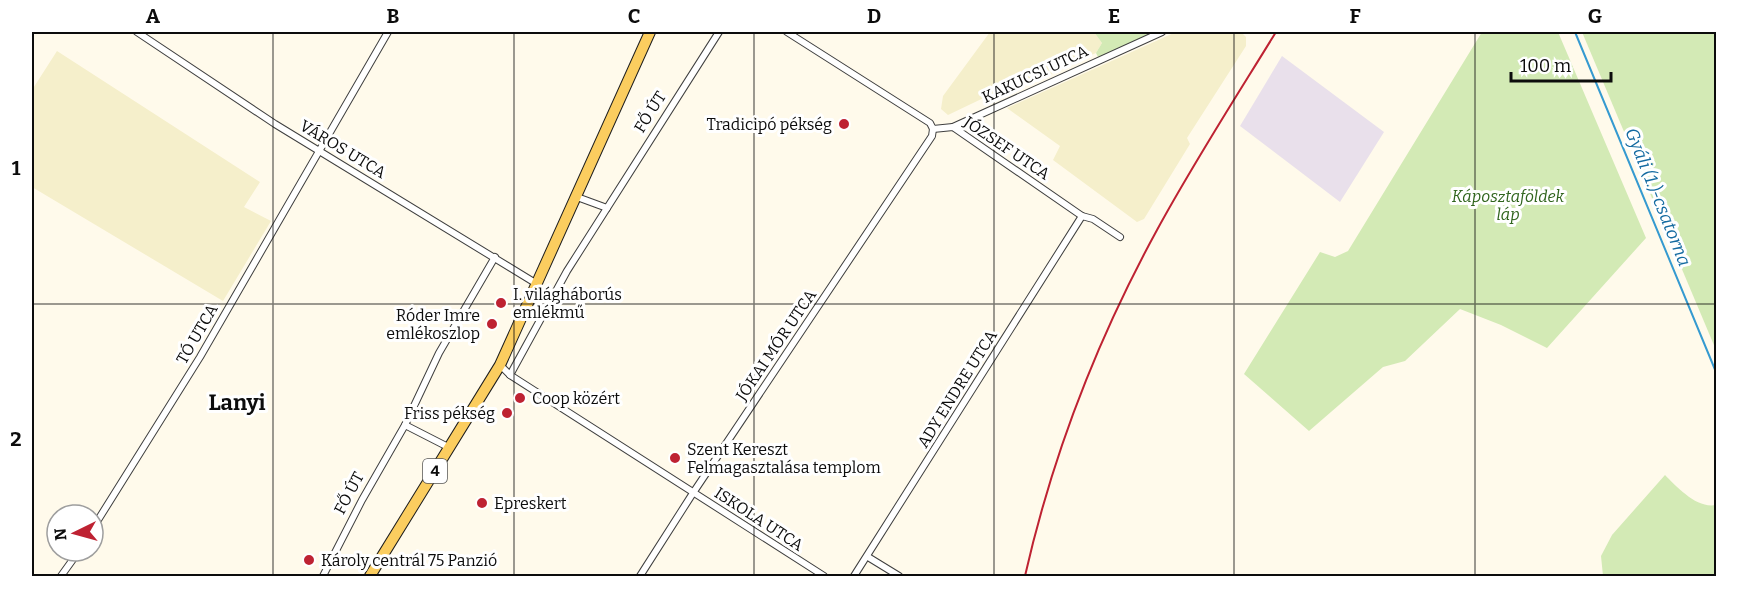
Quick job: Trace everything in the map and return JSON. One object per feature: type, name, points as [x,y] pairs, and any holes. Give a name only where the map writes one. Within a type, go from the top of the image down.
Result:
[{"type":"main road","name":"FŐ ÚT","points":[[370,576],[500,365],[650,32]]},
{"type":"street","name":"VÁROS UTCA","points":[[137,32],[275,124],[495,257],[536,288]]},
{"type":"street","name":"TÓ UTCA","points":[[105,509],[200,357],[388,32]]},
{"type":"street","name":"FŐ ÚT","points":[[510,375],[545,315],[550,300],[719,32]]},
{"type":"street","points":[[787,32],[868,81],[930,123],[933,129]]},
{"type":"street","name":"KAKUCSI UTCA","points":[[953,127],[1162,32]]},
{"type":"street","name":"JÓZSEF UTCA","points":[[933,129],[953,127],[1082,216],[1093,219],[1120,237]]},
{"type":"street","name":"JÓKAI MÓR UTCA","points":[[640,576],[932,136],[933,129]]},
{"type":"street","points":[[577,196],[607,208]]},
{"type":"street","name":"ADY ENDRE UTCA","points":[[854,576],[1082,216]]},
{"type":"street","name":"FŐ ÚT","points":[[323,576],[362,500],[405,425],[439,353],[495,257]]},
{"type":"street","points":[[536,288],[550,300]]},
{"type":"street","name":"ISKOLA UTCA","points":[[500,365],[510,375],[824,576]]},
{"type":"street","points":[[405,425],[450,448]]},
{"type":"street","points":[[868,557],[899,576]]},
{"type":"street","points":[[61,576],[70,563]]},
{"type":"shaded area","points":[[990,32],[1094,32],[1102,43],[1096,53],[1040,79],[1023,79],[948,115],[941,109],[943,96]]},
{"type":"shaded area","points":[[1176,32],[1241,32],[1246,37],[1246,46],[1187,138],[1190,144],[1144,219],[1137,222],[1053,160],[1060,146],[1007,108]]},
{"type":"shaded area","points":[[57,51],[260,182],[244,207],[271,221],[223,301],[32,187],[32,90]]},
{"type":"shaded area","points":[[1282,56],[1384,132],[1340,202],[1240,126]]},
{"type":"green space","points":[[1094,32],[1162,32],[1099,59],[1096,53],[1102,43]]},
{"type":"green space","name":"Káposztaföldek láp","points":[[1482,32],[1558,32],[1646,238],[1547,348],[1501,325],[1460,309],[1405,361],[1383,367],[1309,431],[1244,374],[1320,252],[1335,257],[1348,251]]},
{"type":"green space","points":[[1582,32],[1716,32],[1716,350]]},
{"type":"green space","points":[[1665,475],[1681,491],[1695,500],[1702,504],[1716,505],[1716,576],[1603,576],[1601,556],[1612,535]]},
{"type":"waterway","name":"Gyáli (1.)-csatorna","points":[[1575,32],[1716,372]]},
{"type":"railway","points":[[1025,576],[1063,443],[1115,313],[1171,205],[1276,32]]},
{"type":"place","name":"Tradicipó pékség","points":[[844,124]]},
{"type":"place","name":"I. világháborús emlékmű","points":[[501,303]]},
{"type":"place","name":"Róder Imre emlékoszlop","points":[[492,324]]},
{"type":"place","name":"Coop közért","points":[[520,398]]},
{"type":"place","name":"Friss pékség","points":[[507,413]]},
{"type":"place","name":"Szent Kereszt Felmagasztalása templom","points":[[675,458]]},
{"type":"place","name":"Epreskert","points":[[482,503]]},
{"type":"place","name":"Károly centrál 75 Panzió","points":[[309,560]]},
{"type":"district","name":"Lanyi","points":[[237,402]]}]
